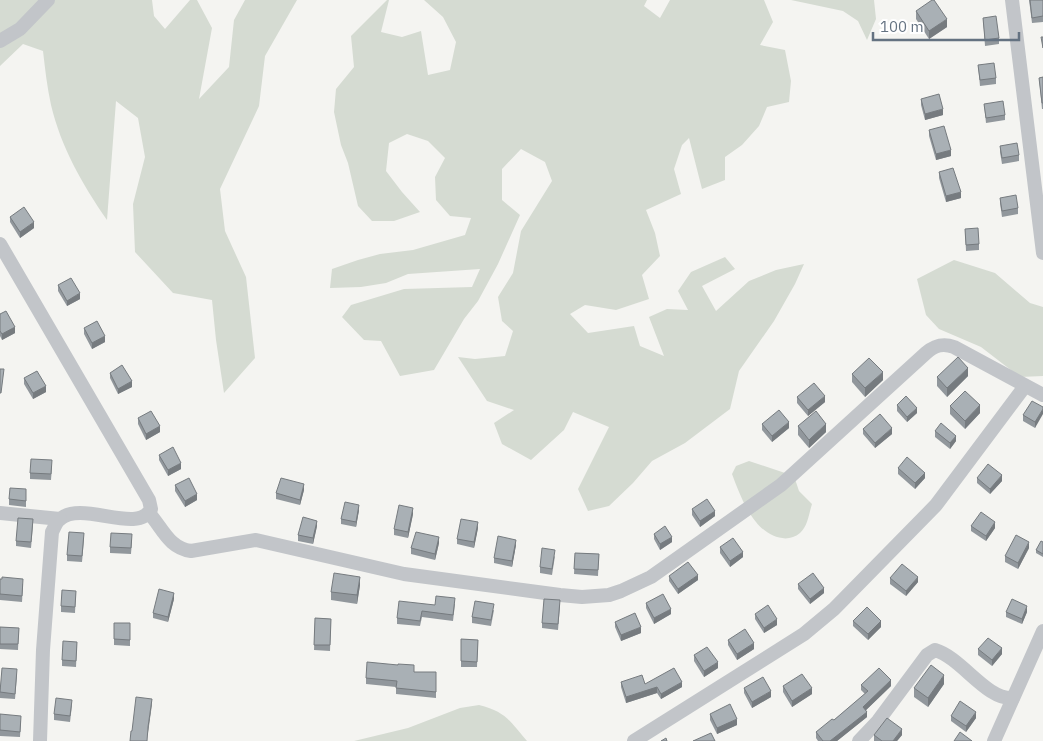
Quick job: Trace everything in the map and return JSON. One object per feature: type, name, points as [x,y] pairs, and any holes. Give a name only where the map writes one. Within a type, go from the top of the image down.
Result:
[{"type":"street","points":[[0,41],[20,29],[48,0]]},
{"type":"street","points":[[1012,0],[1043,253]]},
{"type":"street","points":[[0,244],[149,500],[151,509],[149,513],[136,519],[73,512],[60,519],[52,532],[43,650],[40,741]]},
{"type":"street","points":[[149,513],[168,539],[182,550],[192,551],[256,540],[404,574],[560,595],[582,597],[610,594],[621,592],[651,577],[781,486],[935,346],[954,347],[1043,395]]},
{"type":"street","points":[[634,741],[804,634],[834,609],[936,505],[1025,386]]},
{"type":"street","points":[[0,513],[60,519]]},
{"type":"street","points":[[994,741],[1043,631]]},
{"type":"street","points":[[859,741],[878,721],[927,655],[934,650],[951,657],[990,690],[1000,696],[1012,698]]},
{"type":"shaded area","points":[[0,0],[152,0],[154,16],[165,29],[190,0],[197,0],[212,28],[199,99],[229,67],[234,20],[245,0],[297,0],[265,56],[259,106],[220,189],[225,231],[246,277],[255,358],[224,393],[212,300],[173,293],[135,252],[133,204],[145,157],[138,118],[116,101],[107,220],[73,165],[60,136],[46,78],[43,51],[23,44],[0,66]]},
{"type":"shaded area","points":[[389,0],[381,32],[402,37],[421,31],[428,75],[450,70],[456,42],[443,17],[424,0],[647,0],[644,6],[660,18],[670,0],[764,0],[773,22],[760,45],[785,50],[791,81],[789,102],[767,107],[759,126],[742,145],[725,157],[725,180],[702,189],[689,138],[682,145],[674,169],[681,194],[646,210],[655,233],[660,256],[642,275],[649,299],[616,310],[585,305],[570,314],[588,333],[634,326],[640,346],[664,356],[649,317],[667,309],[688,310],[678,291],[691,272],[725,257],[735,269],[702,286],[716,311],[749,281],[776,270],[804,264],[774,321],[739,371],[730,409],[685,443],[652,461],[609,506],[588,511],[578,489],[609,427],[573,412],[564,430],[531,460],[502,444],[494,423],[514,410],[487,401],[458,357],[475,359],[505,356],[513,331],[502,321],[498,297],[513,273],[521,231],[552,181],[545,162],[521,149],[502,169],[502,200],[520,215],[498,264],[478,301],[464,319],[434,370],[400,376],[381,341],[364,340],[342,317],[351,305],[404,289],[472,287],[480,269],[408,274],[386,283],[361,287],[330,288],[332,269],[380,254],[413,250],[465,235],[471,218],[450,216],[436,200],[435,177],[445,158],[428,141],[407,134],[389,143],[386,171],[420,212],[394,221],[372,221],[358,206],[334,112],[336,89],[354,67],[351,36]]},
{"type":"shaded area","points":[[791,0],[874,0],[876,19],[867,40],[858,21],[843,11]]},
{"type":"shaded area","points":[[954,260],[995,273],[1030,303],[1043,307],[1043,376],[1020,377],[981,347],[939,329],[926,315],[917,279]]},
{"type":"shaded area","points":[[749,461],[794,476],[799,491],[812,504],[807,523],[803,530],[794,537],[776,537],[765,531],[748,511],[732,474],[736,466]]},
{"type":"shaded area","points":[[479,705],[501,714],[511,722],[527,741],[354,741],[408,728],[460,708]]},
{"type":"building","points":[[934,0],[947,19],[929,31],[916,11]]},
{"type":"building","points":[[1030,0],[1043,0],[1043,16],[1032,18]]},
{"type":"building","points":[[996,16],[999,38],[985,40],[983,18]]},
{"type":"building","points":[[994,63],[996,78],[980,80],[978,65]]},
{"type":"building","points":[[1043,77],[1043,103],[1042,103],[1039,78]]},
{"type":"building","points":[[939,94],[943,109],[925,114],[921,99]]},
{"type":"building","points":[[1003,101],[1005,115],[986,118],[984,104]]},
{"type":"building","points":[[944,126],[951,150],[936,154],[929,130]]},
{"type":"building","points":[[1017,143],[1019,155],[1002,158],[1000,146]]},
{"type":"building","points":[[953,168],[961,192],[946,196],[939,172]]},
{"type":"building","points":[[1016,195],[1018,208],[1002,211],[1000,198]]},
{"type":"building","points":[[24,207],[34,222],[20,232],[10,217]]},
{"type":"building","points":[[978,228],[979,244],[966,245],[965,229]]},
{"type":"building","points":[[71,278],[80,293],[67,301],[58,285]]},
{"type":"building","points":[[6,311],[15,327],[2,334],[0,331],[0,314]]},
{"type":"building","points":[[97,321],[105,336],[92,343],[84,328]]},
{"type":"building","points":[[958,357],[968,368],[947,388],[937,377]]},
{"type":"building","points":[[869,358],[883,372],[865,388],[852,374]]},
{"type":"building","points":[[122,365],[132,381],[118,389],[110,373]]},
{"type":"building","points":[[0,369],[4,369],[1,393],[0,393]]},
{"type":"building","points":[[37,371],[46,386],[33,393],[24,378]]},
{"type":"building","points":[[814,383],[825,396],[808,410],[797,397]]},
{"type":"building","points":[[965,391],[980,405],[965,421],[950,406]]},
{"type":"building","points":[[906,396],[917,408],[907,417],[897,405]]},
{"type":"building","points":[[1032,401],[1043,407],[1035,422],[1023,415]]},
{"type":"building","points":[[779,410],[789,422],[772,436],[762,424]]},
{"type":"building","points":[[151,411],[160,426],[146,434],[138,418]]},
{"type":"building","points":[[816,411],[826,424],[809,440],[798,426]]},
{"type":"building","points":[[880,414],[892,428],[875,443],[863,429]]},
{"type":"building","points":[[941,423],[956,436],[950,443],[935,431]]},
{"type":"building","points":[[173,447],[181,463],[168,470],[159,455]]},
{"type":"building","points":[[907,457],[925,473],[915,483],[898,468]]},
{"type":"building","points":[[31,459],[52,460],[51,474],[30,473]]},
{"type":"building","points":[[988,464],[1002,475],[990,489],[977,478]]},
{"type":"building","points":[[189,478],[197,494],[185,501],[175,485]]},
{"type":"building","points":[[281,478],[304,484],[300,500],[276,493]]},
{"type":"building","points":[[10,488],[26,489],[26,501],[9,499]]},
{"type":"building","points":[[707,499],[715,511],[700,521],[692,509]]},
{"type":"building","points":[[345,502],[359,505],[356,522],[341,519]]},
{"type":"building","points":[[399,505],[413,508],[408,532],[394,529]]},
{"type":"building","points":[[981,512],[995,522],[986,536],[971,526]]},
{"type":"building","points":[[303,517],[317,521],[313,538],[298,535]]},
{"type":"building","points":[[18,518],[33,519],[31,542],[16,541]]},
{"type":"building","points":[[461,519],[478,522],[474,542],[457,539]]},
{"type":"building","points":[[665,526],[672,537],[660,544],[654,534]]},
{"type":"building","points":[[69,532],[84,533],[82,556],[67,555]]},
{"type":"building","points":[[416,532],[439,537],[435,554],[411,548]]},
{"type":"building","points":[[111,533],[132,534],[131,548],[110,547]]},
{"type":"building","points":[[1016,535],[1029,542],[1018,563],[1005,556]]},
{"type":"building","points":[[498,536],[516,540],[512,561],[494,558]]},
{"type":"building","points":[[733,538],[743,552],[730,561],[720,547]]},
{"type":"building","points":[[1041,541],[1043,542],[1043,554],[1036,550]]},
{"type":"building","points":[[542,548],[555,550],[552,569],[540,567]]},
{"type":"building","points":[[575,553],[599,554],[598,570],[574,569]]},
{"type":"building","points":[[688,562],[698,575],[678,589],[669,576]]},
{"type":"building","points":[[902,564],[918,577],[906,591],[890,578]]},
{"type":"building","points":[[334,573],[360,577],[357,595],[331,592]]},
{"type":"building","points":[[813,573],[824,588],[810,599],[798,584]]},
{"type":"building","points":[[2,577],[23,579],[22,596],[0,594],[0,579]]},
{"type":"building","points":[[159,589],[174,593],[168,617],[153,613]]},
{"type":"building","points":[[62,590],[76,591],[75,607],[61,606]]},
{"type":"building","points":[[663,594],[671,609],[654,618],[646,603]]},
{"type":"building","points":[[436,596],[455,598],[453,615],[422,611],[420,621],[397,618],[399,601],[435,605]]},
{"type":"building","points":[[544,599],[560,600],[558,624],[542,623]]},
{"type":"building","points":[[1012,599],[1027,606],[1022,619],[1006,612]]},
{"type":"building","points":[[475,601],[494,604],[491,620],[472,617]]},
{"type":"building","points":[[768,605],[777,619],[764,628],[755,614]]},
{"type":"building","points":[[867,607],[881,621],[868,634],[853,621]]},
{"type":"building","points":[[635,613],[641,627],[621,635],[615,622]]},
{"type":"building","points":[[315,618],[331,619],[330,645],[314,645]]},
{"type":"building","points":[[114,623],[130,623],[130,640],[114,639]]},
{"type":"building","points":[[0,627],[19,628],[18,644],[0,644]]},
{"type":"building","points":[[745,629],[754,643],[737,654],[728,640]]},
{"type":"building","points":[[988,638],[1002,648],[992,660],[978,649]]},
{"type":"building","points":[[461,639],[478,640],[477,662],[461,661]]},
{"type":"building","points":[[63,641],[77,642],[76,661],[62,660]]},
{"type":"building","points":[[707,647],[718,662],[704,671],[694,655]]},
{"type":"building","points":[[367,662],[414,665],[414,672],[436,672],[436,692],[396,688],[397,681],[366,678]]},
{"type":"building","points":[[931,665],[944,675],[928,698],[914,688]]},
{"type":"building","points":[[2,668],[17,669],[15,694],[0,692]]},
{"type":"building","points":[[674,668],[682,682],[661,694],[657,687],[626,697],[621,682],[642,675],[645,684]]},
{"type":"building","points":[[879,668],[891,680],[863,707],[867,712],[830,741],[823,741],[816,732],[832,719],[834,720],[868,691],[861,685]]},
{"type":"building","points":[[802,674],[812,688],[792,701],[783,686]]},
{"type":"building","points":[[763,677],[771,691],[752,702],[744,688]]},
{"type":"building","points":[[136,697],[152,699],[147,741],[130,741]]},
{"type":"building","points":[[56,698],[72,700],[70,716],[54,714]]},
{"type":"building","points":[[960,701],[976,712],[966,726],[951,716]]},
{"type":"building","points":[[730,704],[737,719],[717,728],[710,714]]},
{"type":"building","points":[[0,714],[21,716],[20,732],[0,730]]},
{"type":"building","points":[[887,718],[902,729],[893,741],[882,741],[874,735]]},
{"type":"building","points":[[960,732],[972,741],[954,741]]},
{"type":"building","points":[[711,733],[715,741],[693,741]]}]
